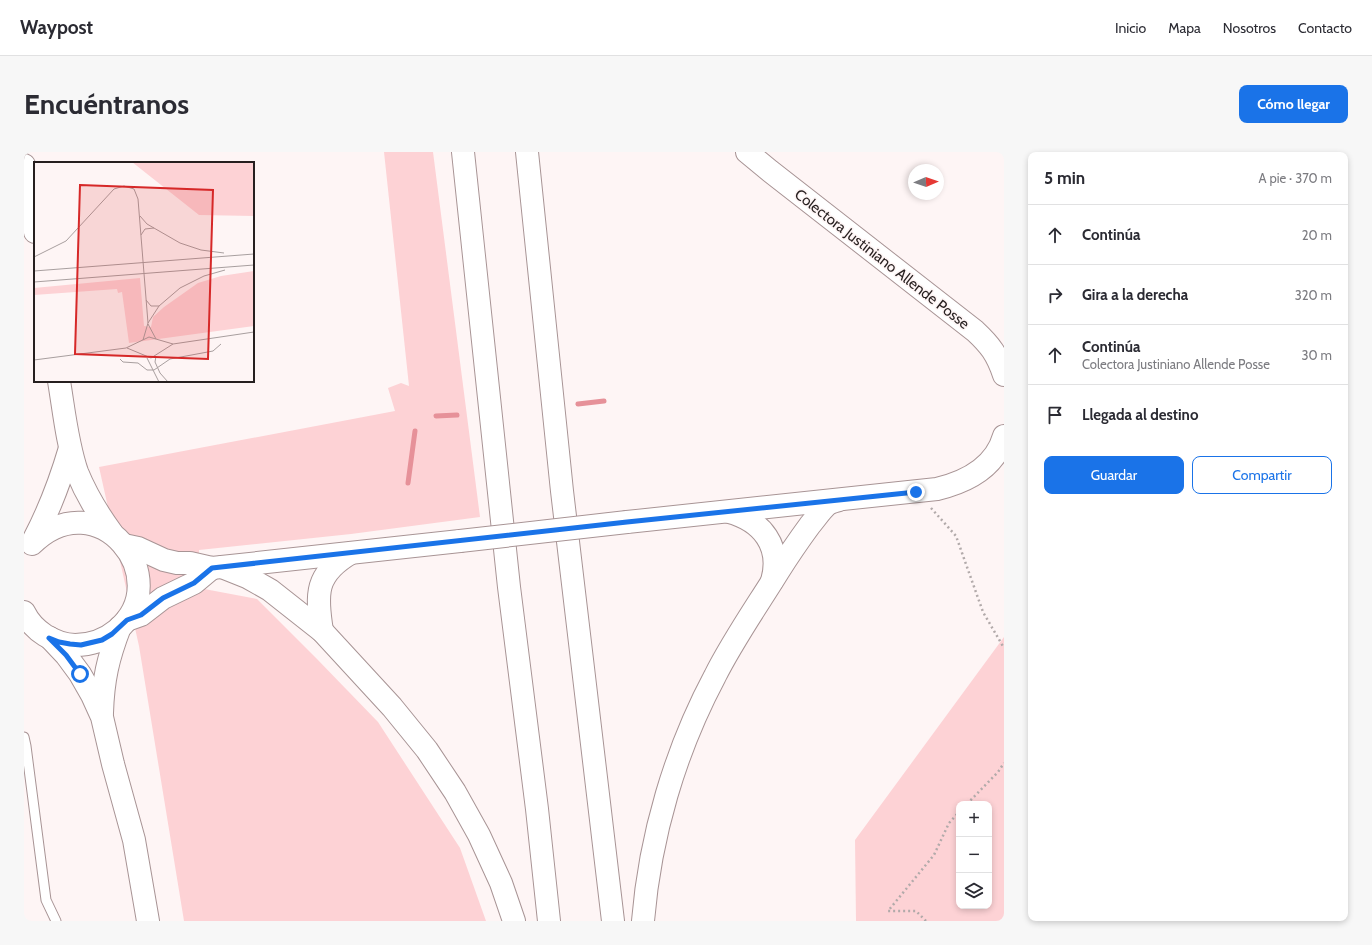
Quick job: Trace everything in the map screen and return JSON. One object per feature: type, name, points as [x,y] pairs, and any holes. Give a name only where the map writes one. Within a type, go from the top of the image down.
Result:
[{"type":"main road","points":[[463,152],[508,587],[537,809],[549,921]]},
{"type":"main road","points":[[527,152],[562,492],[613,921]]},
{"type":"main road","name":"Colectora Justiniano Allende Posse","points":[[747,152],[975,331],[989,344],[1000,362],[1004,375]]},
{"type":"main road","points":[[24,164],[34,226]]},
{"type":"main road","points":[[60,382],[70,448],[86,493],[118,539],[131,554],[138,576],[136,599],[132,610],[123,624],[112,648],[106,670],[102,716]]},
{"type":"main road","points":[[49,638],[59,642],[81,645],[102,640],[112,634],[123,624],[141,615],[163,598],[194,583],[217,568],[937,489],[956,484],[976,474],[992,460],[1002,443],[1004,436]]},
{"type":"main road","points":[[28,550],[48,514],[70,448]]},
{"type":"main road","points":[[643,921],[651,859],[671,782],[686,739],[715,675],[794,546],[821,511],[831,502],[839,500]]},
{"type":"main road","points":[[729,512],[741,515],[750,520],[765,534],[774,556],[775,570],[771,584]]},
{"type":"main road","points":[[28,550],[39,537],[48,530],[69,524],[92,525],[118,539],[164,560],[217,568],[247,576],[270,590],[322,631],[392,707],[427,750],[455,792],[479,835],[514,921]]},
{"type":"main road","points":[[322,631],[318,610],[320,584],[324,575],[330,568],[351,553]]},
{"type":"main road","points":[[24,612],[32,624],[66,655],[80,674],[102,716],[112,764],[134,840],[148,921]]},
{"type":"lane","points":[[24,737],[46,900],[56,921]]},
{"type":"path","points":[[916,492],[956,536],[983,612],[1004,648]]},
{"type":"path","points":[[970,801],[998,772],[1004,763]]},
{"type":"path","points":[[926,921],[916,911],[888,911],[934,855],[949,823],[956,815]]},
{"type":"shaded area","points":[[384,152],[433,152],[480,517],[351,534],[199,550],[199,588],[257,599],[378,722],[460,848],[486,921],[184,921],[139,646],[99,467],[395,411],[388,388],[401,383],[409,386]]},
{"type":"shaded area","points":[[1004,637],[1004,921],[856,921],[855,840]]},
{"type":"waterway","points":[[578,404],[604,401]]},
{"type":"waterway","points":[[436,416],[457,415]]},
{"type":"waterway","points":[[408,483],[415,431]]},
{"type":"route","points":[[80,674],[66,655],[49,638],[59,642],[81,645],[102,640],[112,634],[127,620],[141,615],[163,598],[194,583],[212,568],[916,492]]}]
